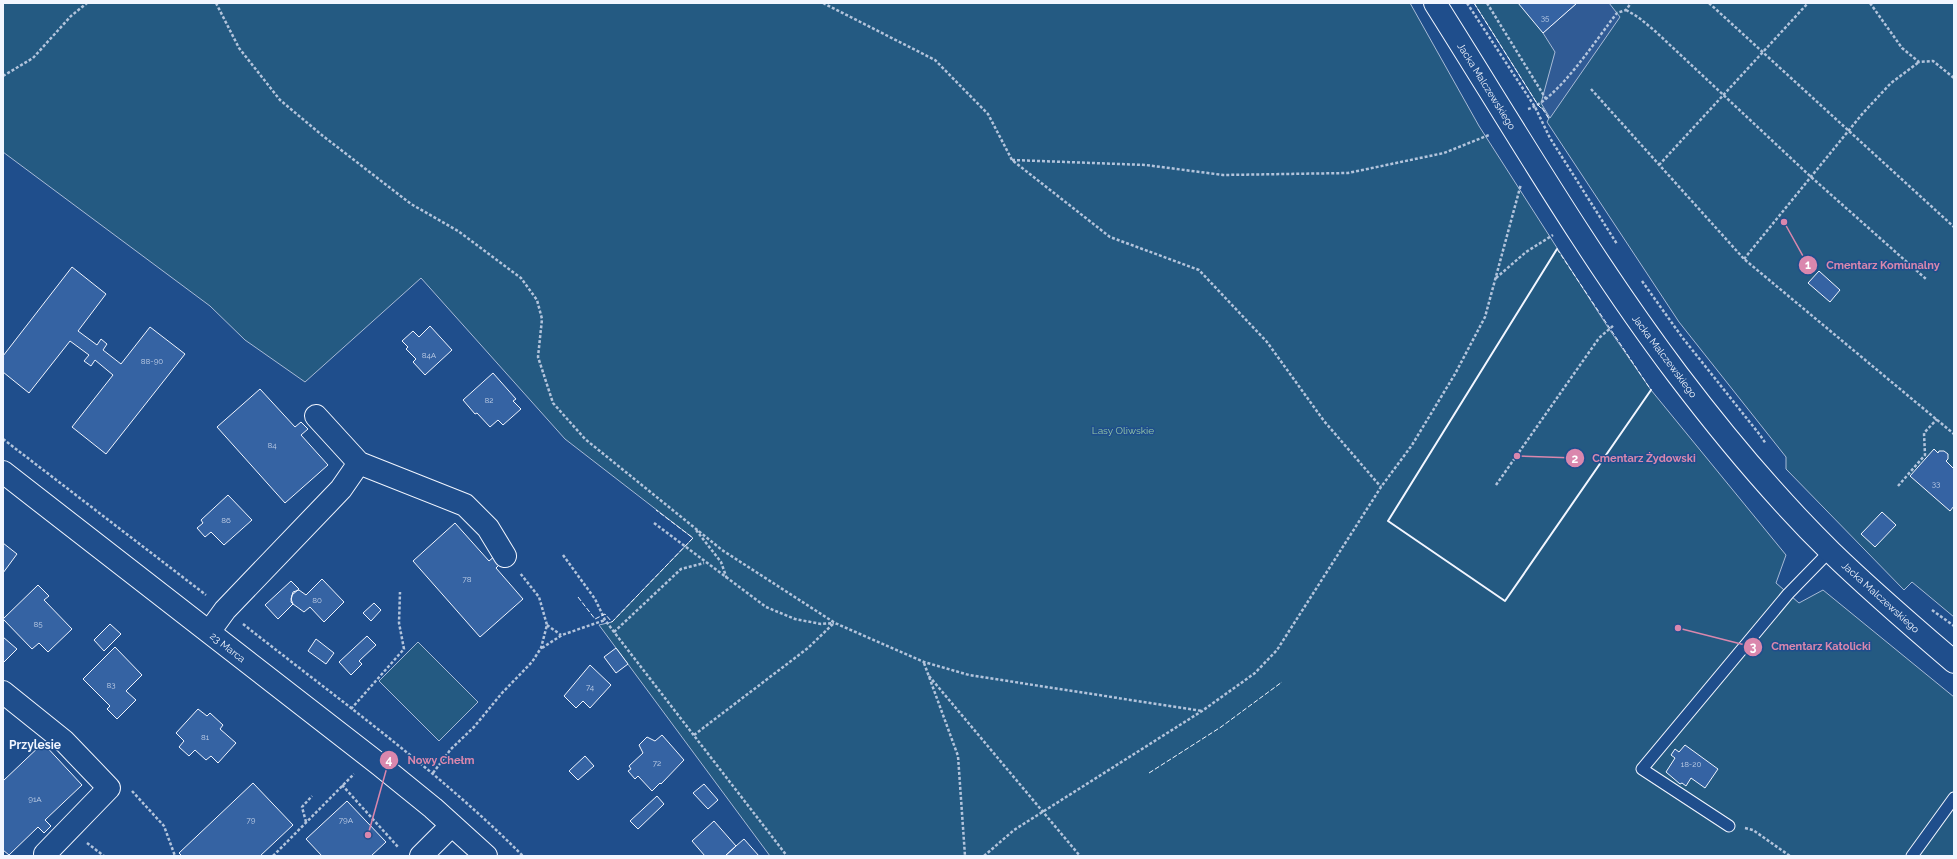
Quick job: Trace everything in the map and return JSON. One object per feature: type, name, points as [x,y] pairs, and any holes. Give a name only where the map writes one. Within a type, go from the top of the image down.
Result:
[{"type":"street","name":"Jacka Malczewskiego","points":[[1435,3],[1605,274],[1679,376],[1772,489],[1830,551],[1884,602],[1954,662]]},
{"type":"street","points":[[316,416],[359,462],[465,505],[488,528],[505,556]]},
{"type":"street","points":[[209,632],[225,610],[341,489],[359,462]]},
{"type":"street","name":"23 Marca","points":[[3,472],[380,765],[452,825],[486,856]]},
{"type":"street","points":[[3,692],[64,741],[109,788],[45,854],[47,856]]},
{"type":"street","points":[[413,850],[452,825]]},
{"type":"lane","points":[[1729,826],[1642,770],[1788,594],[1830,551]]},
{"type":"lane","points":[[1912,856],[1954,798]]},
{"type":"path","points":[[3,76],[34,58],[71,16],[87,3]]},
{"type":"path","points":[[216,3],[239,48],[280,100],[323,136],[411,204],[458,231],[521,278],[537,300],[542,319],[538,357],[553,403],[585,439],[722,550],[835,623],[924,662],[969,675],[1202,711]]},
{"type":"path","points":[[823,3],[935,60],[988,114],[1012,160],[1110,237],[1199,270],[1267,342],[1324,420],[1381,487]]},
{"type":"path","points":[[1468,3],[1535,107],[1550,138],[1622,251]]},
{"type":"path","points":[[1487,3],[1546,99]]},
{"type":"path","points":[[1526,110],[1535,107],[1556,92],[1617,13],[1626,10],[1631,3]]},
{"type":"path","points":[[1709,3],[1954,227]]},
{"type":"path","points":[[1659,165],[1808,3]]},
{"type":"path","points":[[1870,3],[1902,48],[1919,62]]},
{"type":"path","points":[[1626,10],[1638,17],[1810,176],[1926,279]]},
{"type":"path","points":[[1744,259],[1848,130],[1891,83],[1919,62],[1933,61],[1954,78]]},
{"type":"path","points":[[1591,89],[1744,259],[1954,434]]},
{"type":"path","points":[[1012,160],[1146,165],[1223,175],[1348,173],[1444,153],[1492,134]]},
{"type":"path","points":[[984,856],[1014,830],[1202,711],[1255,674],[1277,650],[1381,487],[1412,445],[1455,374],[1485,317],[1522,179]]},
{"type":"path","points":[[1496,278],[1526,252],[1557,232]]},
{"type":"path","points":[[1639,276],[1682,337],[1760,435],[1767,446]]},
{"type":"path","points":[[1496,485],[1599,338],[1618,322]]},
{"type":"path","points":[[1898,486],[1925,455],[1924,434],[1937,419]]},
{"type":"path","points":[[3,438],[433,773],[496,829],[523,856]]},
{"type":"path","points":[[654,523],[705,563],[766,607],[795,619],[835,623]]},
{"type":"path","points":[[693,526],[721,562],[728,580]]},
{"type":"path","points":[[563,555],[595,599],[605,620],[787,856]]},
{"type":"path","points":[[433,773],[451,750],[474,727],[502,693],[532,662],[541,648],[547,625],[540,597],[505,556]]},
{"type":"path","points":[[614,632],[682,569],[705,563]]},
{"type":"path","points":[[351,709],[404,649],[399,623],[400,592]]},
{"type":"path","points":[[1928,608],[1941,615],[1954,626]]},
{"type":"path","points":[[541,648],[562,635],[605,620]]},
{"type":"path","points":[[694,735],[808,648],[835,623]]},
{"type":"path","points":[[547,625],[562,635]]},
{"type":"path","points":[[924,662],[958,756],[965,856]]},
{"type":"path","points":[[929,676],[1044,811],[1080,856]]},
{"type":"path","points":[[273,856],[354,773],[360,778]]},
{"type":"path","points":[[342,785],[399,849],[413,850]]},
{"type":"path","points":[[109,788],[128,787],[164,826],[175,856]]},
{"type":"path","points":[[306,823],[302,807],[312,796]]},
{"type":"path","points":[[1729,826],[1753,830],[1790,856]]},
{"type":"green space","name":"Lasy Oliwskie","points":[[3,3],[1410,3],[1479,126],[1609,329],[1651,390],[1786,555],[1776,583],[1799,603],[1823,590],[1954,697],[1954,856],[770,856],[599,625],[612,622],[693,538],[565,439],[421,278],[305,382],[245,340],[210,306],[3,152]]},
{"type":"green space","points":[[1474,3],[1954,3],[1954,617],[1912,582],[1904,590],[1786,469],[1786,457],[1679,322],[1547,122],[1549,118],[1543,108],[1538,105]]},
{"type":"green space","points":[[418,642],[478,702],[439,741],[379,681]]},
{"type":"shaded area","points":[[1577,3],[1609,3],[1620,17],[1550,118],[1541,103],[1555,52],[1543,33]]},
{"type":"building","points":[[1518,3],[1577,3],[1543,33]]},
{"type":"building","points":[[72,267],[106,294],[78,331],[97,345],[101,339],[107,344],[103,350],[121,364],[150,327],[185,354],[106,454],[72,427],[113,375],[95,360],[91,366],[84,361],[89,355],[70,341],[29,393],[3,372],[3,356]]},
{"type":"building","points":[[1819,271],[1840,290],[1830,302],[1808,283]]},
{"type":"building","points":[[430,326],[452,350],[425,375],[413,362],[416,359],[406,349],[408,347],[402,341],[413,331],[419,337]]},
{"type":"building","points":[[493,373],[516,399],[513,401],[521,409],[503,425],[498,420],[490,427],[477,413],[475,414],[463,400]]},
{"type":"building","points":[[260,389],[295,427],[301,422],[308,429],[301,435],[328,465],[285,503],[217,427]]},
{"type":"building","points":[[1934,449],[1938,453],[1939,451],[1944,451],[1948,454],[1948,459],[1946,461],[1954,469],[1954,506],[1950,511],[1910,476]]},
{"type":"building","points":[[228,495],[252,520],[224,545],[211,532],[205,537],[197,528],[203,523],[201,520]]},
{"type":"building","points":[[1882,512],[1896,525],[1875,547],[1861,534]]},
{"type":"building","points":[[455,523],[489,561],[496,555],[503,561],[496,568],[523,599],[480,637],[413,561]]},
{"type":"building","points":[[3,543],[17,554],[3,573]]},
{"type":"building","points":[[322,579],[344,602],[324,622],[310,607],[304,612],[293,604],[291,599],[293,592],[299,590],[306,595]]},
{"type":"building","points":[[291,581],[299,589],[292,595],[291,602],[293,604],[278,619],[265,605]]},
{"type":"building","points":[[38,585],[49,596],[44,600],[72,629],[48,652],[39,643],[32,649],[3,619]]},
{"type":"building","points":[[374,603],[381,610],[371,621],[363,613]]},
{"type":"building","points":[[110,624],[121,634],[104,651],[94,640]]},
{"type":"building","points":[[367,636],[376,645],[359,661],[362,664],[351,675],[339,662]]},
{"type":"building","points":[[3,637],[17,649],[4,662],[3,661]]},
{"type":"building","points":[[316,639],[334,653],[326,664],[308,651]]},
{"type":"building","points":[[115,647],[142,675],[126,691],[136,700],[117,719],[107,709],[110,706],[83,679]]},
{"type":"building","points":[[616,648],[628,664],[616,673],[604,657]]},
{"type":"building","points":[[590,665],[611,685],[590,708],[583,701],[576,708],[564,696]]},
{"type":"building","points":[[198,709],[207,716],[210,713],[223,725],[220,729],[236,743],[218,763],[211,756],[206,760],[195,750],[189,756],[179,747],[184,741],[176,733]]},
{"type":"building","points":[[662,735],[684,760],[661,784],[660,783],[652,791],[638,776],[635,779],[628,771],[631,769],[629,766],[643,753],[639,745],[647,737],[655,741]]},
{"type":"building","points":[[43,743],[82,785],[45,820],[51,826],[44,833],[38,827],[9,855],[3,850],[3,781]]},
{"type":"building","points":[[1685,745],[1718,769],[1705,788],[1691,778],[1686,786],[1682,783],[1680,784],[1666,772],[1675,758],[1671,755],[1675,749],[1679,752]]},
{"type":"building","points":[[585,756],[594,766],[578,780],[569,771]]},
{"type":"building","points":[[253,783],[293,825],[260,856],[182,856],[179,853]]},
{"type":"building","points":[[704,784],[718,800],[708,809],[693,793]]},
{"type":"building","points":[[657,796],[664,804],[638,829],[630,821]]},
{"type":"building","points":[[347,801],[386,842],[371,856],[322,856],[306,839]]},
{"type":"building","points":[[714,821],[736,846],[725,856],[705,856],[692,841]]},
{"type":"building","points":[[744,839],[759,856],[725,856],[736,846]]},
{"type":"fence","points":[[1474,3],[1538,105],[1542,108],[1549,119]]},
{"type":"fence","points":[[1557,249],[1651,390]]},
{"type":"fence","points":[[578,597],[595,619],[605,614],[612,622],[693,538],[656,510]]},
{"type":"fence","points":[[1149,773],[1221,727],[1282,682]]},
{"type":"wall","points":[[1557,249],[1388,521],[1505,601],[1651,390]]},
{"type":"place","name":"Cmentarz Komunalny","points":[[1784,222]]},
{"type":"place","name":"Cmentarz Żydowski","points":[[1517,456]]},
{"type":"place","name":"Cmentarz Katolicki","points":[[1678,628]]},
{"type":"place","name":"Nowy Chełm","points":[[368,835]]},
{"type":"district","name":"Przylesie","points":[[35,745]]}]
